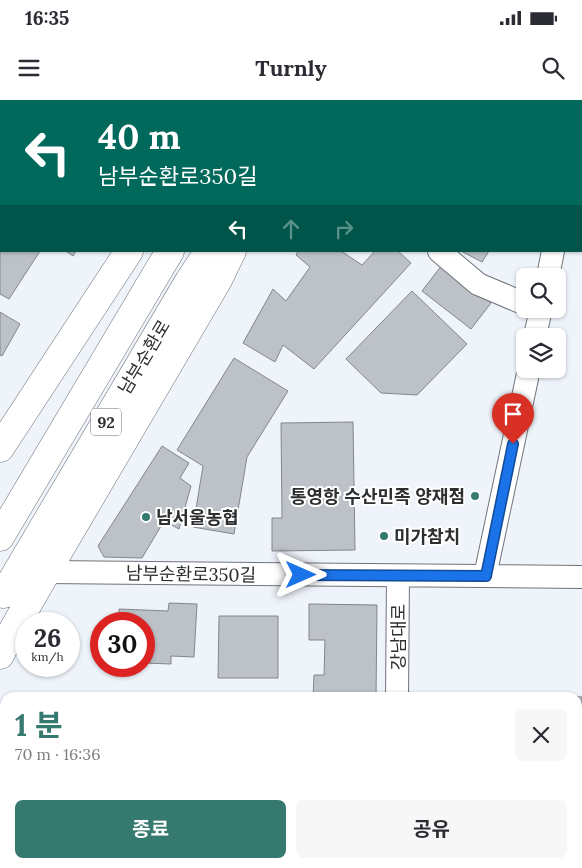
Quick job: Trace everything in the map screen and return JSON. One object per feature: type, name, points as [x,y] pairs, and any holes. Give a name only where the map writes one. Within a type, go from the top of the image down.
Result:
[{"type":"main road","points":[[0,448],[128,252]]},
{"type":"main road","name":"남부순환로","points":[[0,537],[169,252]]},
{"type":"main road","name":"남부순환로","points":[[2,601],[189,281],[208,252]]},
{"type":"main road","points":[[0,655],[218,280],[232,252]]},
{"type":"main road","points":[[2,601],[8,607],[24,600],[44,578]]},
{"type":"main road","points":[[0,635],[44,578]]},
{"type":"street","points":[[440,252],[478,284],[516,300]]},
{"type":"street","points":[[550,268],[553,252]]},
{"type":"street","points":[[486,576],[527,378]]},
{"type":"street","name":"강남대로","points":[[398,576],[398,692]]},
{"type":"street","name":"남부순환로350길","points":[[44,578],[582,577]]},
{"type":"building","points":[[0,252],[39,252],[9,299],[0,294]]},
{"type":"building","points":[[67,252],[75,252],[73,256]]},
{"type":"building","points":[[298,252],[342,252],[362,265],[374,252],[399,252],[411,263],[314,369],[283,345],[275,362],[243,343],[273,289],[286,301],[310,267],[296,255]]},
{"type":"building","points":[[463,252],[488,252],[482,262]]},
{"type":"building","points":[[442,265],[491,303],[471,329],[422,291]]},
{"type":"building","points":[[412,291],[467,344],[417,395],[381,393],[346,359]]},
{"type":"building","points":[[0,312],[20,324],[2,356],[0,355]]},
{"type":"building","points":[[234,358],[288,391],[247,457],[234,534],[193,527],[203,466],[177,450]]},
{"type":"building","points":[[353,422],[355,550],[272,551],[272,518],[282,518],[281,423]]},
{"type":"building","points":[[162,446],[189,463],[180,478],[191,486],[179,529],[164,521],[142,558],[104,557],[98,546]]},
{"type":"building","points":[[169,603],[197,604],[194,657],[171,656],[171,664],[155,663],[155,612],[119,612],[119,609],[168,611]]},
{"type":"building","points":[[309,604],[377,605],[376,692],[313,692],[314,675],[324,675],[325,640],[309,640]]},
{"type":"building","points":[[219,616],[278,616],[278,678],[218,678]]},
{"type":"place","name":"통영항 수산민족 양재점","points":[[475,496]]},
{"type":"place","name":"남서울농협","points":[[146,517]]},
{"type":"place","name":"미가참치","points":[[384,536]]},
{"type":"route","points":[[301,575],[486,576],[513,444]]}]
